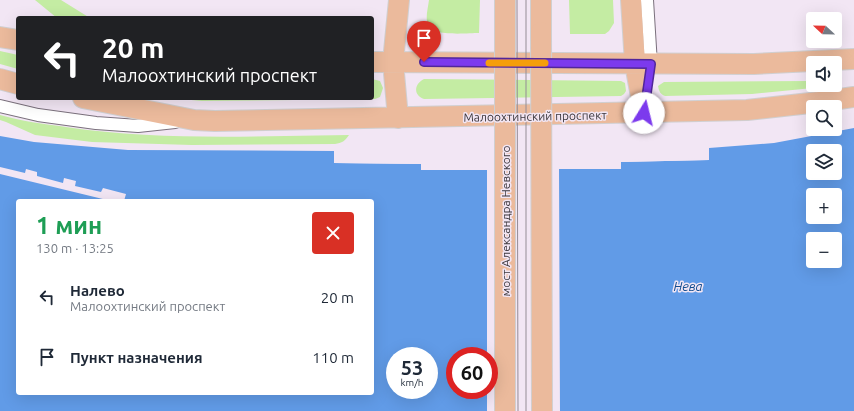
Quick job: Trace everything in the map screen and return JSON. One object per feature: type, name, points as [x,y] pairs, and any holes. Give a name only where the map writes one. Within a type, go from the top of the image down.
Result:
[{"type":"main road","points":[[398,0],[401,62],[398,118]]},
{"type":"main road","name":"мост Александра Невского","points":[[505,0],[505,411]]},
{"type":"main road","points":[[541,0],[542,411]]},
{"type":"main road","points":[[631,0],[643,64],[644,113]]},
{"type":"main road","points":[[0,37],[16,40]]},
{"type":"main road","points":[[374,62],[643,64],[770,63],[854,59]]},
{"type":"main road","points":[[0,79],[16,83]]},
{"type":"main road","name":"Малоохтинский проспект","points":[[93,100],[194,120],[215,121],[747,110],[854,97]]},
{"type":"street","points":[[643,64],[647,0]]},
{"type":"street","points":[[0,106],[38,115],[96,123],[138,126],[194,120]]},
{"type":"green space","points":[[35,0],[61,0],[87,16],[55,16]]},
{"type":"green space","points":[[429,0],[480,0],[479,33],[451,34],[431,29],[428,25],[427,19]]},
{"type":"green space","points":[[569,0],[613,0],[614,23],[609,31],[605,34],[570,34]]},
{"type":"green space","points":[[0,51],[16,55],[16,68],[0,64]]},
{"type":"green space","points":[[424,79],[621,81],[625,83],[626,91],[621,96],[424,99],[418,95],[416,89],[418,84]]},
{"type":"green space","points":[[374,80],[380,81],[383,88],[380,97],[375,99]]},
{"type":"green space","points":[[806,81],[806,89],[752,94],[665,96],[660,92],[658,86],[664,82]]},
{"type":"green space","points":[[191,100],[288,100],[202,101]]},
{"type":"green space","points":[[0,115],[49,125],[136,134],[207,137],[349,135],[340,143],[335,144],[192,145],[92,142],[35,135],[0,120]]},
{"type":"water","name":"Нева","points":[[854,128],[854,411],[0,411],[0,136],[34,142],[128,150],[334,151],[334,163],[421,164],[421,170],[621,168],[621,162],[709,160],[709,148],[774,143],[811,136],[842,136],[842,130]]},
{"type":"pier","points":[[707,148],[709,148],[709,160],[621,162],[621,169],[559,169],[560,411],[487,411],[487,399],[498,399],[498,347],[487,347],[487,170],[421,170],[421,164],[334,163],[334,151],[336,151],[336,161],[421,162],[423,164],[423,168],[619,167],[620,160],[707,158]]},
{"type":"pier","points":[[0,167],[25,173],[26,169],[37,172],[37,176],[63,183],[64,178],[76,181],[75,186],[101,192],[103,188],[126,194],[125,199],[103,199],[0,174]]},
{"type":"tram line","points":[[517,0],[518,411]]},
{"type":"tram line","points":[[526,0],[526,411]]},
{"type":"slow traffic","points":[[489,63],[545,63]]},
{"type":"route","points":[[424,62],[651,64],[644,113]]}]
